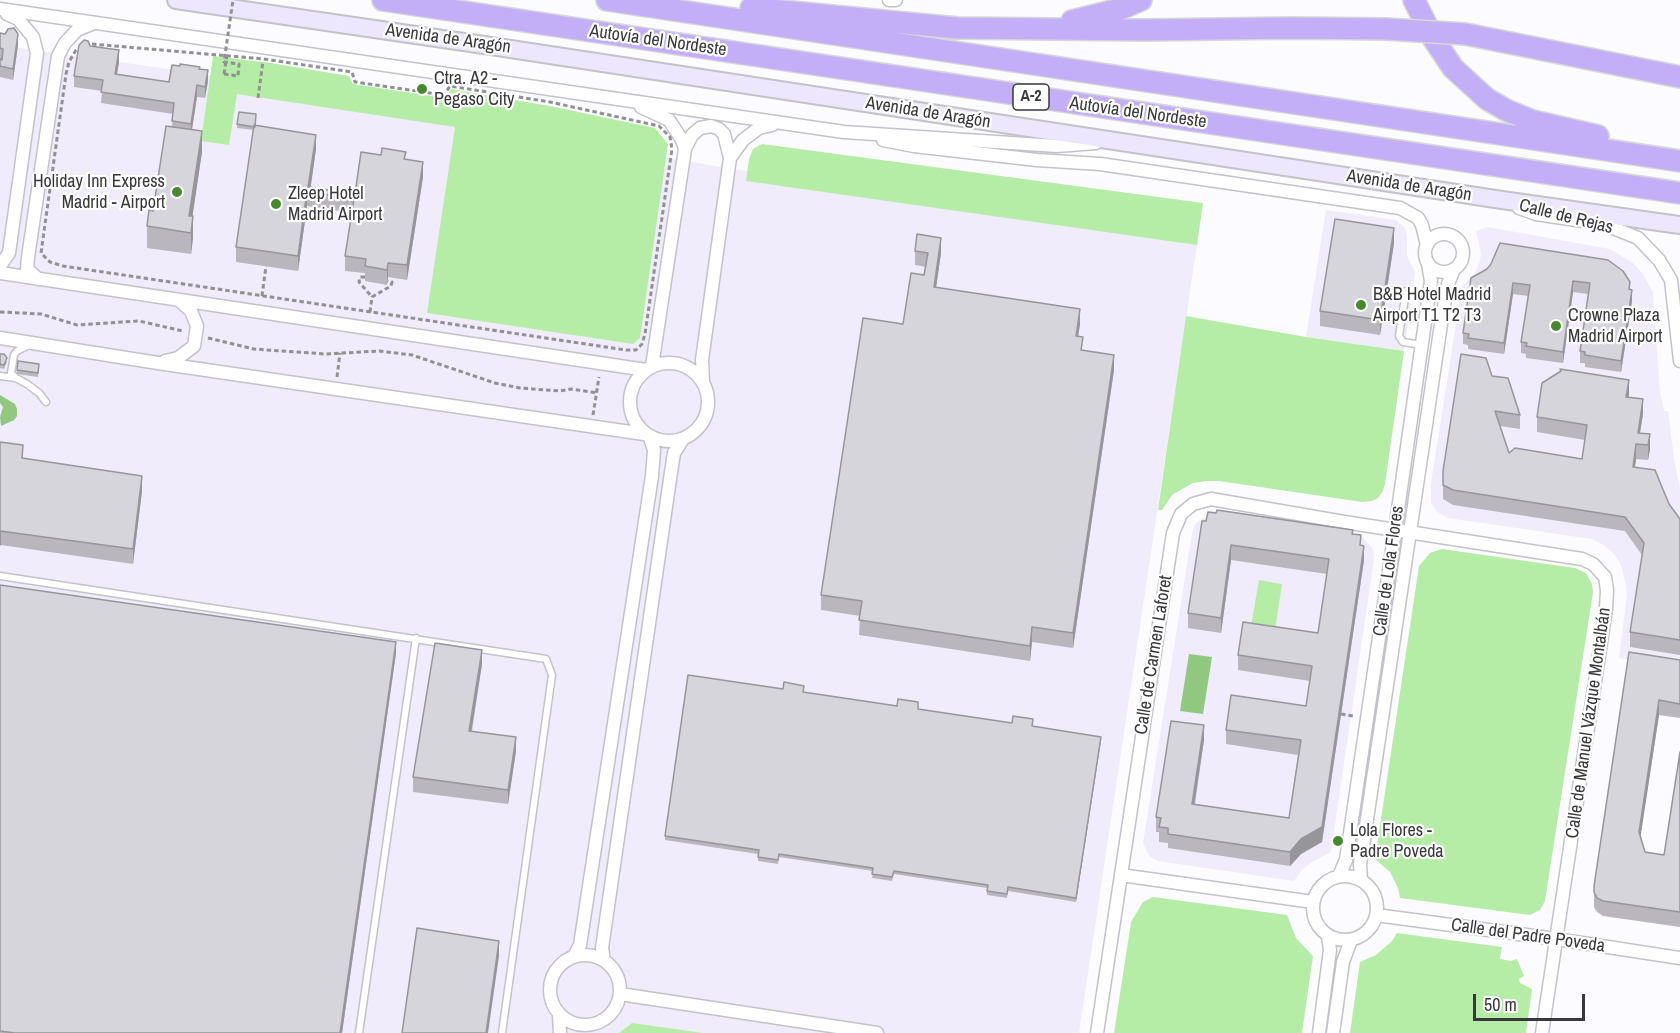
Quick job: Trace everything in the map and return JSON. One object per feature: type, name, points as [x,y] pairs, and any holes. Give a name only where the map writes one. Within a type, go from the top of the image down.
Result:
[{"type":"highway","name":"Autovía del Nordeste","points":[[383,0],[1680,193]]},
{"type":"highway","name":"Autovía del Nordeste","points":[[607,0],[1680,161]]},
{"type":"highway","points":[[667,0],[957,28],[1386,29],[1465,34],[1680,77]]},
{"type":"highway","points":[[957,28],[1072,21],[1120,9],[1141,0]]},
{"type":"highway","points":[[1414,0],[1433,38],[1453,68],[1487,99],[1533,121],[1680,155]]},
{"type":"street","name":"Avenida de Aragón","points":[[177,0],[1680,225]]},
{"type":"street","points":[[889,0],[896,0]]},
{"type":"street","points":[[0,10],[844,132],[1057,146],[1108,141]]},
{"type":"street","points":[[0,10],[18,19],[33,37],[37,53],[9,253],[0,266]]},
{"type":"street","points":[[38,279],[27,269],[28,256],[58,56],[65,43],[77,30],[95,23]]},
{"type":"street","points":[[629,101],[669,120],[685,149]]},
{"type":"street","points":[[730,158],[743,140],[759,128],[778,123]]},
{"type":"street","points":[[0,338],[647,436],[661,441],[672,442],[683,439],[693,434],[702,425],[709,403],[703,381],[702,360],[730,158],[724,134],[711,126],[700,128],[692,135],[685,149],[649,368]]},
{"type":"street","name":"Avenida de Aragón","points":[[844,132],[914,146],[1037,160],[1100,164],[1400,208],[1418,218],[1427,245]]},
{"type":"street","name":"Calle de Rejas","points":[[1502,200],[1536,214],[1603,224],[1638,238],[1659,260],[1671,280],[1680,361]]},
{"type":"street","points":[[1440,235],[1457,239],[1461,243],[1463,255],[1459,265],[1448,272],[1440,272],[1428,264],[1425,257],[1427,245],[1435,236],[1440,235]]},
{"type":"street","name":"Calle de Lola Flores","points":[[1339,876],[1346,860],[1422,345],[1431,281],[1428,264]]},
{"type":"street","name":"Calle de Lola Flores","points":[[1361,880],[1360,864],[1412,533],[1443,311],[1448,284],[1455,269]]},
{"type":"street","points":[[0,273],[649,368]]},
{"type":"street","points":[[158,363],[178,358],[194,346],[197,326],[192,311],[179,300]]},
{"type":"street","points":[[574,956],[580,945],[652,476],[654,450],[631,413],[629,401],[631,389],[637,378],[649,368],[666,363],[680,364],[693,371],[703,381]]},
{"type":"street","points":[[604,960],[602,948],[670,479],[674,453],[683,439]]},
{"type":"street","name":"Calle de Carmen Laforet","points":[[1097,1033],[1170,550],[1173,533],[1181,514],[1193,504],[1210,500],[1412,533]]},
{"type":"street","name":"Calle de Manuel Vázque Montalbán","points":[[1412,533],[1582,559],[1593,564],[1605,577],[1607,590],[1605,619],[1542,1033]]},
{"type":"street","points":[[1121,875],[1313,902]]},
{"type":"street","points":[[1339,876],[1361,880],[1368,885],[1376,899],[1376,915],[1367,931],[1351,940],[1328,936],[1315,921],[1313,902],[1315,894],[1325,882],[1339,876]]},
{"type":"street","name":"Calle del Padre Poveda","points":[[1376,915],[1680,958]]},
{"type":"street","points":[[1319,1033],[1330,950],[1328,936]]},
{"type":"street","points":[[1333,1033],[1343,962],[1351,940]]},
{"type":"street","points":[[594,955],[604,960],[617,975],[620,994],[617,1005],[602,1021],[591,1025],[568,1022],[552,1005],[549,993],[550,981],[555,970],[563,961],[574,956],[594,955]]},
{"type":"street","points":[[620,994],[877,1033]]},
{"type":"street","points":[[559,1015],[560,1033]]},
{"type":"street","points":[[597,1033],[602,1021]]},
{"type":"lane","points":[[1406,291],[1399,336],[1403,342],[1422,345]]},
{"type":"lane","points":[[35,343],[17,351],[14,355],[11,374],[39,393],[46,402]]},
{"type":"lane","points":[[0,376],[16,378]]},
{"type":"lane","points":[[0,576],[546,659],[552,675],[502,1033]]},
{"type":"lane","points":[[359,1033],[416,638]]},
{"type":"path","points":[[227,55],[224,74],[238,76],[239,64],[224,62],[233,0]]},
{"type":"path","points":[[66,74],[41,253],[45,259],[63,266],[626,350],[636,350],[642,344],[672,149],[670,137],[659,126],[550,102],[450,86],[444,95],[366,83],[355,81],[352,72],[264,59],[92,44]]},
{"type":"path","points":[[258,98],[264,59]]},
{"type":"path","points":[[262,296],[266,266]]},
{"type":"path","points":[[365,277],[360,277],[359,282],[372,297],[370,312]]},
{"type":"path","points":[[372,297],[392,286],[392,282],[388,281]]},
{"type":"path","points":[[0,312],[41,314],[77,325],[140,321],[183,332]]},
{"type":"path","points":[[203,336],[254,349],[325,354],[379,351],[412,355],[495,383],[520,388],[560,391],[571,388],[598,393]]},
{"type":"path","points":[[337,379],[340,353]]},
{"type":"path","points":[[593,416],[600,372]]},
{"type":"path","points":[[1341,714],[1353,716]]},
{"type":"shaded area","points":[[0,45],[210,75],[455,127],[667,158],[1197,245],[1079,1033],[0,1033]]},
{"type":"shaded area","points":[[213,56],[349,76],[353,84],[445,98],[451,89],[550,106],[655,128],[668,144],[640,338],[633,344],[427,313],[455,127],[237,94],[229,145],[201,141]]},
{"type":"shaded area","points":[[762,144],[1203,203],[1197,245],[746,181],[753,149]]},
{"type":"shaded area","name":"B&B Hotel Madrid Airport T1 T2 T3","points":[[1326,210],[1396,220],[1405,228],[1407,256],[1415,272],[1404,351],[1306,337]]},
{"type":"shaded area","points":[[1488,227],[1610,249],[1633,263],[1643,274],[1653,292],[1660,392],[1664,411],[1668,411],[1680,488],[1680,668],[1619,658],[1627,595],[1626,585],[1621,565],[1615,555],[1604,545],[1592,539],[1448,518],[1436,511],[1431,502],[1431,483],[1462,286],[1475,273],[1480,261],[1481,253],[1476,231]]},
{"type":"shaded area","points":[[1186,316],[1404,351],[1385,484],[1378,498],[1362,502],[1206,481],[1193,483],[1172,495],[1162,510],[1158,510]]},
{"type":"shaded area","points":[[0,395],[15,404],[17,409],[17,416],[14,420],[1,426],[0,417],[3,407],[0,403]]},
{"type":"shaded area","points":[[1222,515],[1363,538],[1373,549],[1374,559],[1331,852],[1312,862],[1294,881],[1158,861],[1149,856],[1143,843],[1192,533],[1195,524],[1203,518]]},
{"type":"shaded area","points":[[1442,549],[1575,568],[1586,573],[1592,584],[1593,592],[1545,901],[1540,910],[1530,915],[1400,898],[1390,872],[1375,859],[1419,566],[1430,553]]},
{"type":"shaded area","points":[[1259,580],[1282,584],[1275,630],[1251,626]]},
{"type":"shaded area","points":[[1189,654],[1212,657],[1203,714],[1180,711]]},
{"type":"shaded area","points":[[1153,897],[1287,915],[1296,938],[1313,956],[1302,1033],[1114,1033],[1131,922],[1143,902]]},
{"type":"shaded area","points":[[1397,933],[1502,947],[1500,959],[1511,961],[1517,959],[1524,976],[1519,979],[1520,983],[1532,989],[1526,1033],[1350,1033],[1360,962],[1376,955],[1392,941]]},
{"type":"shaded area","points":[[632,1023],[703,1033],[619,1033]]},
{"type":"building","points":[[14,28],[18,34],[13,69],[0,66],[3,49],[0,48],[0,33],[5,34],[8,29]]},
{"type":"building","points":[[84,40],[88,41],[90,46],[119,50],[115,74],[169,82],[172,65],[180,66],[180,64],[208,70],[205,87],[197,85],[191,124],[172,121],[174,103],[101,92],[103,80],[74,76],[79,45]]},
{"type":"building","points":[[239,112],[256,114],[255,127],[237,124]]},
{"type":"building","points":[[254,125],[316,135],[308,187],[355,194],[361,152],[381,155],[382,148],[406,152],[404,159],[423,162],[407,265],[388,263],[387,270],[365,266],[366,259],[345,256],[354,199],[307,191],[298,256],[236,247]]},
{"type":"building","name":"Holiday Inn Express Madrid - Airport","points":[[166,126],[202,131],[189,216],[193,216],[191,233],[147,226],[149,210],[153,211]]},
{"type":"building","points":[[1335,219],[1394,228],[1380,320],[1320,311]]},
{"type":"building","points":[[917,234],[941,238],[934,287],[1080,309],[1076,336],[1083,337],[1081,350],[1114,355],[1073,633],[1032,627],[1030,646],[859,620],[862,601],[821,595],[863,318],[903,324],[911,273],[924,275],[928,253],[915,251]]},
{"type":"building","points":[[1500,243],[1608,260],[1623,271],[1630,282],[1629,289],[1632,290],[1621,361],[1585,355],[1585,352],[1580,351],[1590,283],[1573,281],[1563,352],[1526,346],[1527,343],[1521,342],[1530,285],[1513,283],[1504,343],[1468,338],[1469,334],[1463,333],[1471,278],[1487,269]]},
{"type":"building","points":[[0,354],[4,354],[7,358],[4,365],[0,364]]},
{"type":"building","points":[[1461,354],[1486,358],[1492,376],[1508,378],[1520,415],[1495,411],[1509,453],[1515,448],[1582,459],[1587,425],[1537,417],[1542,383],[1561,371],[1560,369],[1629,380],[1626,397],[1643,399],[1638,433],[1650,434],[1648,445],[1636,444],[1633,467],[1655,470],[1669,504],[1680,519],[1680,640],[1630,632],[1644,543],[1625,517],[1453,490],[1443,485],[1443,471]]},
{"type":"building","points":[[18,361],[39,364],[38,373],[17,370]]},
{"type":"building","points":[[0,442],[23,445],[22,458],[142,476],[133,549],[0,531]]},
{"type":"building","points":[[1217,510],[1353,530],[1352,534],[1361,535],[1360,545],[1364,546],[1322,827],[1301,839],[1290,852],[1168,834],[1168,828],[1159,827],[1161,818],[1156,817],[1171,721],[1204,725],[1192,804],[1289,818],[1301,740],[1226,730],[1231,695],[1306,706],[1312,666],[1238,655],[1243,622],[1318,633],[1329,559],[1231,545],[1221,618],[1188,613],[1202,521],[1206,521],[1208,512],[1216,513]]},
{"type":"building","points":[[0,585],[396,642],[340,1033],[15,1033],[0,1031]]},
{"type":"building","points":[[435,643],[482,650],[469,731],[516,737],[508,790],[413,777]]},
{"type":"building","points":[[1629,652],[1680,660],[1680,704],[1659,700],[1639,832],[1645,852],[1664,855],[1680,752],[1680,912],[1603,901],[1597,898],[1594,892]]},
{"type":"building","points":[[688,675],[783,689],[784,682],[804,686],[803,692],[897,706],[898,699],[918,702],[918,709],[1012,723],[1013,716],[1033,719],[1032,726],[1101,737],[1076,898],[1008,887],[1007,894],[987,891],[988,885],[894,871],[892,877],[872,874],[873,868],[779,854],[778,860],[758,857],[759,850],[665,836]]},
{"type":"building","points":[[417,928],[499,941],[486,1033],[402,1033]]},
{"type":"place","name":"Ctra. A2 - Pegaso City","points":[[422,89]]},
{"type":"place","name":"Holiday Inn Express Madrid - Airport","points":[[177,192]]},
{"type":"place","name":"Zleep Hotel Madrid Airport","points":[[276,204]]},
{"type":"place","name":"B&B Hotel Madrid Airport T1 T2 T3","points":[[1361,305]]},
{"type":"place","name":"Crowne Plaza Madrid Airport","points":[[1556,326]]},
{"type":"place","name":"Lola Flores - Padre Poveda","points":[[1338,841]]}]
